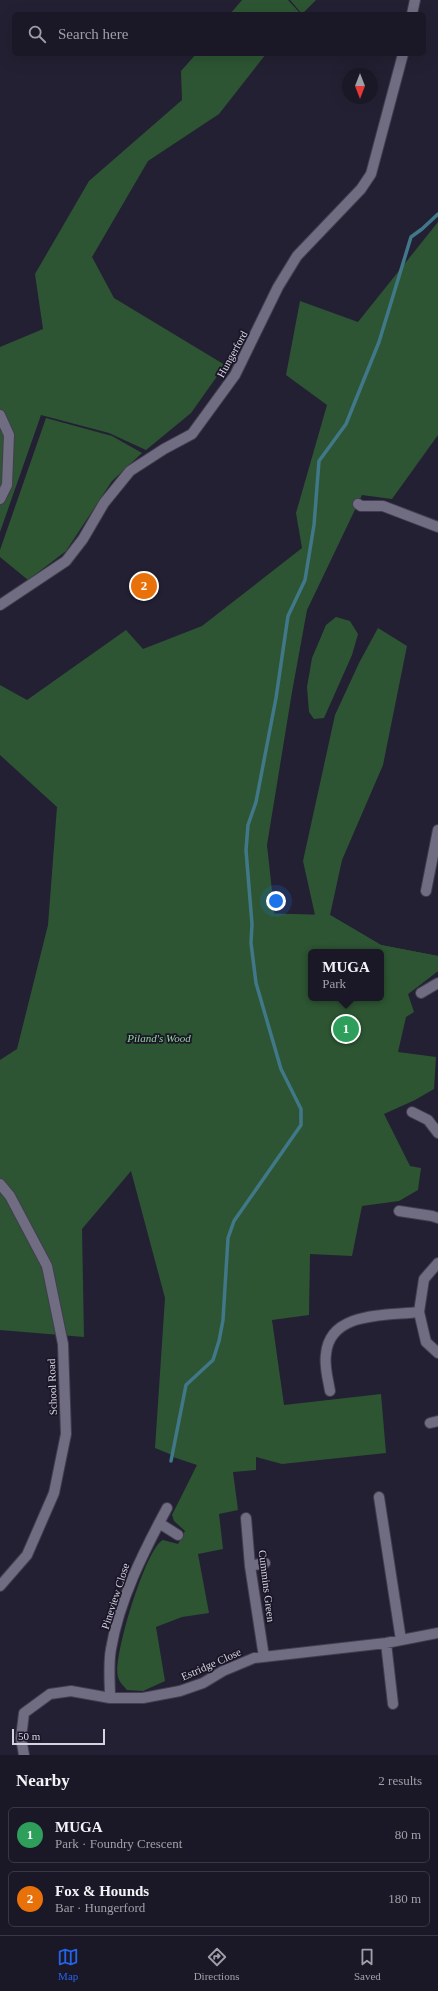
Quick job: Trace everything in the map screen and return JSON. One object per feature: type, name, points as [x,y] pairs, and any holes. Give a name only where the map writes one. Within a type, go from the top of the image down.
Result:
[{"type":"street","points":[[412,12],[415,0]]},
{"type":"street","name":"Hungerford","points":[[0,605],[66,561],[82,539],[104,503],[130,472],[164,448],[192,434],[235,375],[278,288],[297,256],[362,189],[371,174],[403,56]]},
{"type":"street","points":[[0,415],[9,435],[9,462],[7,485],[0,500]]},
{"type":"street","points":[[358,504],[362,506],[383,506],[438,527]]},
{"type":"street","points":[[426,891],[438,830]]},
{"type":"street","points":[[421,994],[438,983]]},
{"type":"street","points":[[412,1112],[428,1120],[438,1133]]},
{"type":"street","name":"School Road","points":[[0,1184],[10,1196],[48,1266],[63,1344],[66,1434],[54,1493],[27,1555],[0,1586]]},
{"type":"street","points":[[399,1211],[438,1218]]},
{"type":"street","points":[[438,1263],[424,1279],[419,1312],[426,1342],[438,1353]]},
{"type":"street","points":[[330,1391],[325,1356],[328,1341],[342,1324],[353,1320],[419,1312]]},
{"type":"street","points":[[379,1497],[401,1640]]},
{"type":"street","name":"Pineview Close","points":[[110,1698],[111,1649],[118,1623],[139,1561],[167,1508]]},
{"type":"street","name":"Cummins Green","points":[[246,1518],[250,1566],[264,1657]]},
{"type":"street","points":[[158,1523],[178,1535]]},
{"type":"street","points":[[250,1566],[265,1563]]},
{"type":"street","name":"Estridge Close","points":[[24,1755],[21,1738],[24,1713],[50,1694],[71,1691],[110,1698],[143,1698],[180,1691],[203,1683],[223,1670],[254,1658],[386,1643],[438,1633]]},
{"type":"street","points":[[386,1643],[393,1704]]},
{"type":"green space","points":[[242,0],[288,0],[299,12],[232,12]]},
{"type":"green space","points":[[290,0],[316,0],[304,12],[300,12]]},
{"type":"green space","points":[[194,56],[264,56],[219,114],[148,161],[92,257],[114,298],[225,365],[191,413],[146,450],[109,433],[41,415],[0,532],[0,347],[43,329],[35,274],[89,181],[182,100],[181,71]]},
{"type":"green space","name":"Piland's Wood","points":[[438,222],[438,435],[392,499],[362,495],[307,610],[267,845],[278,946],[303,1068],[318,1129],[246,1270],[230,1362],[207,1383],[196,1416],[187,1461],[155,1448],[165,1298],[131,1171],[82,1229],[84,1337],[0,1330],[0,1060],[17,1049],[48,925],[57,807],[0,755],[0,685],[27,700],[126,630],[143,649],[202,626],[302,548],[296,513],[327,405],[286,375],[300,301],[358,322]]},
{"type":"green space","points":[[46,418],[112,436],[142,453],[112,481],[66,551],[28,580],[0,557],[0,550]]},
{"type":"green space","points":[[336,617],[350,621],[358,634],[352,655],[324,718],[314,719],[309,712],[307,687],[312,658],[326,625]]},
{"type":"green space","points":[[378,628],[407,646],[383,765],[342,860],[330,915],[381,945],[438,956],[438,971],[408,994],[384,975],[384,949],[341,949],[324,941],[317,924],[303,861],[335,715],[359,663]]},
{"type":"green space","points":[[255,913],[330,915],[381,945],[438,956],[438,971],[408,994],[414,1012],[406,1017],[398,1052],[436,1057],[434,1089],[415,1100],[384,1114],[410,1166],[421,1168],[418,1190],[399,1201],[362,1206],[352,1256],[310,1254],[309,1315],[272,1320],[284,1405],[381,1394],[386,1453],[282,1464],[256,1457],[256,1470],[233,1472],[238,1510],[219,1514],[223,1549],[198,1554],[209,1613],[182,1617],[156,1627],[165,1681],[143,1691],[127,1690],[120,1682],[118,1677],[120,1649],[132,1604],[140,1582],[156,1547],[163,1540],[178,1544],[185,1531],[174,1521],[172,1515],[197,1465],[173,1457],[189,1386]]},
{"type":"waterway","points":[[171,1461],[186,1385],[213,1360],[219,1341],[223,1320],[228,1238],[234,1221],[301,1125],[301,1109],[281,1069],[256,983],[251,943],[252,924],[246,850],[248,825],[256,802],[276,698],[288,616],[305,580],[314,525],[319,461],[346,424],[379,342],[411,237],[438,214]]},
{"type":"place","name":"Fox & Hounds","points":[[144,586]]},
{"type":"place","name":"MUGA","points":[[346,1029]]}]
